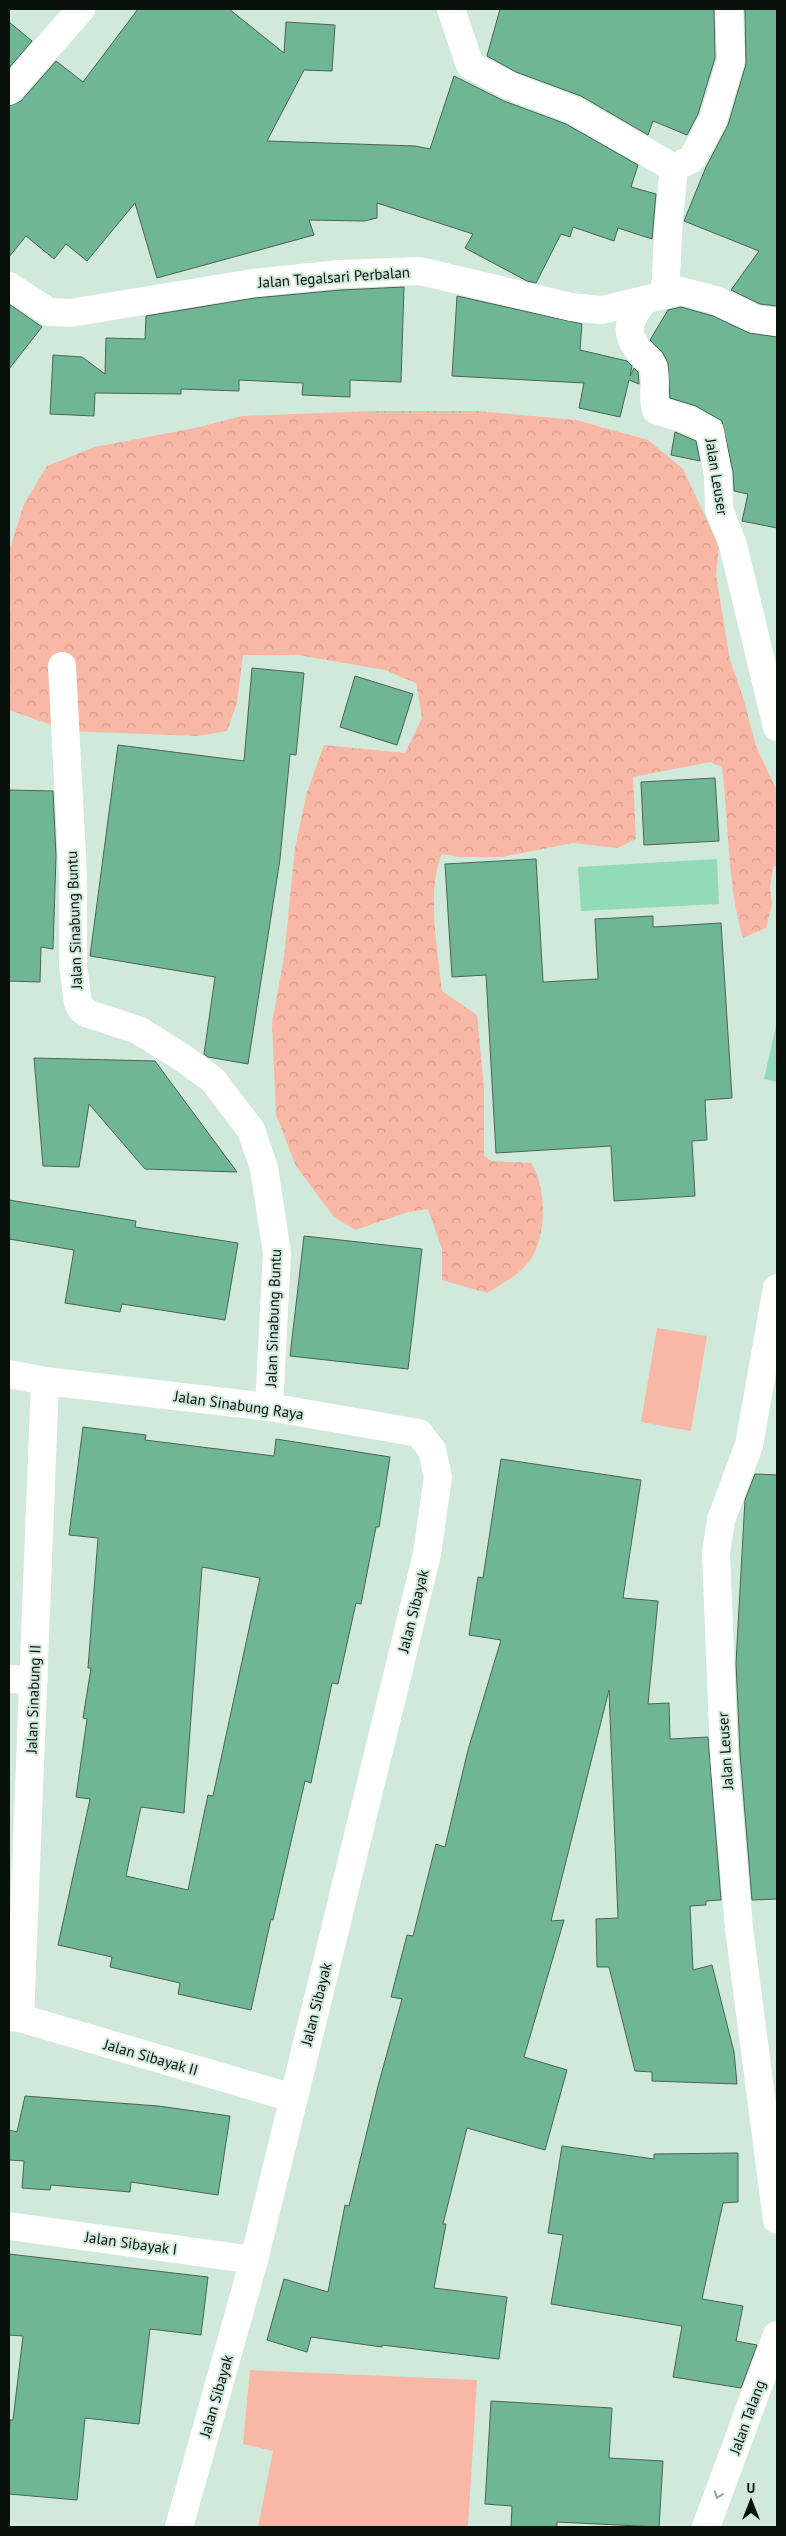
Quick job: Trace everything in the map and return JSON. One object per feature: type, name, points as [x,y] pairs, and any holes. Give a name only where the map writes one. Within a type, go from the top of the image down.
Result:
[{"type":"street","points":[[9,91],[81,9]]},
{"type":"street","points":[[451,9],[470,65],[510,86],[573,110],[674,168]]},
{"type":"street","points":[[674,168],[692,159],[713,120],[731,60],[729,9]]},
{"type":"street","points":[[655,297],[669,218],[674,168]]},
{"type":"street","name":"Jalan Tegalsari Perbalan","points":[[9,286],[49,312],[70,313],[253,283],[340,274],[420,271],[579,308],[602,310],[681,291],[695,294],[755,319],[777,322]]},
{"type":"street","name":"Jalan Leuser","points":[[655,297],[629,326],[629,335],[634,344],[653,366],[653,400],[656,410],[689,420],[710,431],[718,475],[720,509],[733,545],[777,727]]},
{"type":"street","name":"Jalan Sinabung Buntu","points":[[62,666],[73,877],[73,965],[78,1003],[82,1010],[89,1014],[138,1030],[213,1080],[251,1130],[264,1168],[277,1253],[269,1407]]},
{"type":"street","name":"Jalan Leuser","points":[[777,1288],[749,1445],[721,1520],[716,1553],[724,1754],[734,1869],[777,2220]]},
{"type":"street","name":"Jalan Sinabung Raya","points":[[9,1374],[45,1381],[269,1407],[419,1433],[432,1450],[438,1478]]},
{"type":"street","name":"Jalan Sinabung II","points":[[14,2017],[21,1680],[45,1381]]},
{"type":"street","name":"Jalan Sibayak","points":[[179,2527],[254,2260],[427,1554],[438,1478]]},
{"type":"street","name":"Jalan Sibayak II","points":[[14,2017],[293,2098]]},
{"type":"street","name":"Jalan Sibayak I","points":[[9,2226],[254,2260]]},
{"type":"street","name":"Jalan Talang","points":[[706,2527],[777,2335]]},
{"type":"green space","points":[[376,411],[478,411],[576,420],[648,440],[683,469],[719,546],[716,575],[730,660],[743,697],[756,746],[777,791],[777,866],[773,867],[770,887],[772,904],[766,928],[743,938],[731,875],[722,767],[710,762],[633,777],[636,839],[617,848],[573,843],[502,857],[459,857],[442,854],[437,868],[434,921],[442,991],[477,1015],[484,1089],[484,1156],[492,1161],[531,1163],[540,1185],[542,1198],[542,1225],[536,1250],[526,1265],[516,1274],[487,1293],[442,1280],[442,1249],[428,1209],[408,1212],[355,1230],[333,1216],[296,1166],[276,1115],[272,1023],[284,957],[295,848],[307,792],[324,745],[405,753],[422,718],[416,683],[385,670],[298,655],[243,655],[237,703],[227,731],[197,736],[69,731],[9,710],[9,551],[24,504],[47,466],[95,447],[195,428],[242,416]]},
{"type":"green space","points":[[657,1328],[707,1336],[691,1431],[641,1422]]},
{"type":"green space","points":[[250,2370],[477,2380],[468,2527],[258,2527],[273,2451],[243,2444]]},
{"type":"shaded area","points":[[717,859],[719,904],[581,911],[578,867]]},
{"type":"shaded area","points":[[777,1021],[777,1082],[764,1079]]},
{"type":"building","points":[[138,9],[229,9],[284,53],[286,22],[335,25],[332,71],[304,70],[267,141],[415,146],[430,149],[454,76],[504,101],[566,124],[638,165],[631,187],[656,194],[652,239],[618,228],[614,241],[573,227],[570,237],[561,234],[536,283],[527,281],[465,248],[473,234],[377,203],[377,218],[364,221],[309,220],[314,235],[157,278],[135,203],[87,261],[66,244],[54,259],[26,236],[9,257],[9,106],[21,101],[56,61],[83,82]]},
{"type":"building","points":[[500,9],[714,9],[715,58],[698,114],[687,135],[653,121],[648,135],[581,96],[516,72],[487,56]]},
{"type":"building","points":[[745,9],[777,9],[777,306],[760,304],[731,290],[759,251],[684,221],[706,167],[728,125],[746,64]]},
{"type":"building","points":[[9,22],[32,41],[9,68]]},
{"type":"building","points":[[404,287],[401,382],[350,380],[350,397],[302,395],[303,383],[239,380],[239,391],[181,389],[181,394],[95,393],[94,416],[50,414],[53,355],[82,357],[105,374],[106,338],[145,339],[146,316],[255,298],[341,290]]},
{"type":"building","points":[[457,296],[582,324],[580,350],[627,361],[632,366],[630,376],[634,368],[638,372],[639,384],[629,380],[620,417],[579,408],[584,383],[452,376]]},
{"type":"building","points":[[9,304],[42,327],[9,369]]},
{"type":"building","points":[[681,307],[713,316],[749,333],[777,337],[777,528],[742,521],[748,494],[734,491],[733,472],[722,421],[696,406],[670,398],[668,363],[663,353],[650,340],[668,310]]},
{"type":"building","points":[[675,432],[696,441],[700,461],[671,455]]},
{"type":"building","points":[[252,668],[304,673],[296,755],[290,754],[280,859],[248,1064],[208,1057],[204,1054],[215,977],[90,956],[118,745],[244,761]]},
{"type":"building","points":[[355,676],[413,694],[397,745],[340,727]]},
{"type":"building","points":[[715,778],[719,841],[644,845],[641,782]]},
{"type":"building","points":[[9,790],[53,791],[56,856],[53,949],[41,947],[40,982],[9,981]]},
{"type":"building","points":[[536,859],[543,982],[598,979],[595,919],[653,916],[653,927],[721,923],[732,1098],[705,1100],[707,1140],[692,1141],[695,1196],[614,1201],[611,1146],[496,1153],[486,975],[452,977],[445,864]]},
{"type":"building","points":[[34,1058],[155,1061],[237,1172],[145,1169],[89,1104],[79,1167],[43,1166]]},
{"type":"building","points":[[9,1200],[136,1221],[135,1227],[238,1243],[225,1320],[122,1304],[120,1312],[65,1303],[74,1250],[9,1239]]},
{"type":"building","points":[[304,1236],[422,1249],[408,1369],[290,1356]]},
{"type":"building","points":[[83,1427],[146,1435],[145,1440],[274,1456],[276,1439],[390,1457],[379,1527],[376,1527],[361,1604],[356,1603],[338,1684],[332,1683],[311,1783],[305,1781],[251,2010],[178,1994],[180,1983],[110,1967],[112,1957],[58,1945],[90,1799],[76,1797],[87,1719],[83,1718],[91,1668],[88,1668],[98,1538],[69,1535]],"holes":[[[202,1567],[260,1578],[213,1796],[208,1795],[188,1890],[126,1876],[141,1807],[184,1813]]]},
{"type":"building","points":[[501,1459],[641,1480],[623,1598],[658,1601],[648,1704],[669,1703],[670,1739],[708,1737],[721,1900],[706,1901],[706,1905],[690,1906],[693,1970],[712,1965],[734,2052],[737,2084],[652,2081],[652,2072],[635,2071],[609,1967],[597,1967],[596,1919],[618,1918],[609,1690],[551,1921],[564,1920],[524,2057],[567,2070],[545,2150],[467,2128],[443,2224],[446,2224],[434,2288],[507,2297],[499,2359],[382,2345],[382,2347],[311,2337],[307,2352],[267,2340],[284,2279],[328,2292],[345,2205],[349,2206],[378,2086],[402,1999],[391,1997],[407,1935],[413,1936],[436,1844],[445,1847],[468,1750],[501,1640],[469,1635],[478,1577],[483,1578]]},
{"type":"building","points":[[755,1474],[777,1475],[777,1899],[752,1900],[740,1753],[736,1663],[745,1500]]},
{"type":"building","points":[[25,2096],[158,2106],[230,2116],[218,2195],[131,2182],[130,2192],[51,2185],[50,2190],[22,2188],[24,2161],[9,2160],[9,2130],[17,2132]]},
{"type":"building","points":[[562,2146],[654,2159],[654,2154],[738,2153],[738,2202],[723,2203],[702,2299],[743,2306],[736,2341],[757,2345],[741,2388],[673,2377],[682,2326],[551,2304],[563,2235],[548,2233]]},
{"type":"building","points":[[9,2254],[208,2277],[201,2335],[150,2329],[139,2424],[85,2418],[77,2500],[9,2494],[10,2420],[13,2420],[23,2336],[9,2335]]},
{"type":"building","points":[[491,2401],[612,2408],[609,2458],[663,2461],[659,2527],[557,2522],[557,2527],[511,2527],[512,2506],[485,2504]]}]
